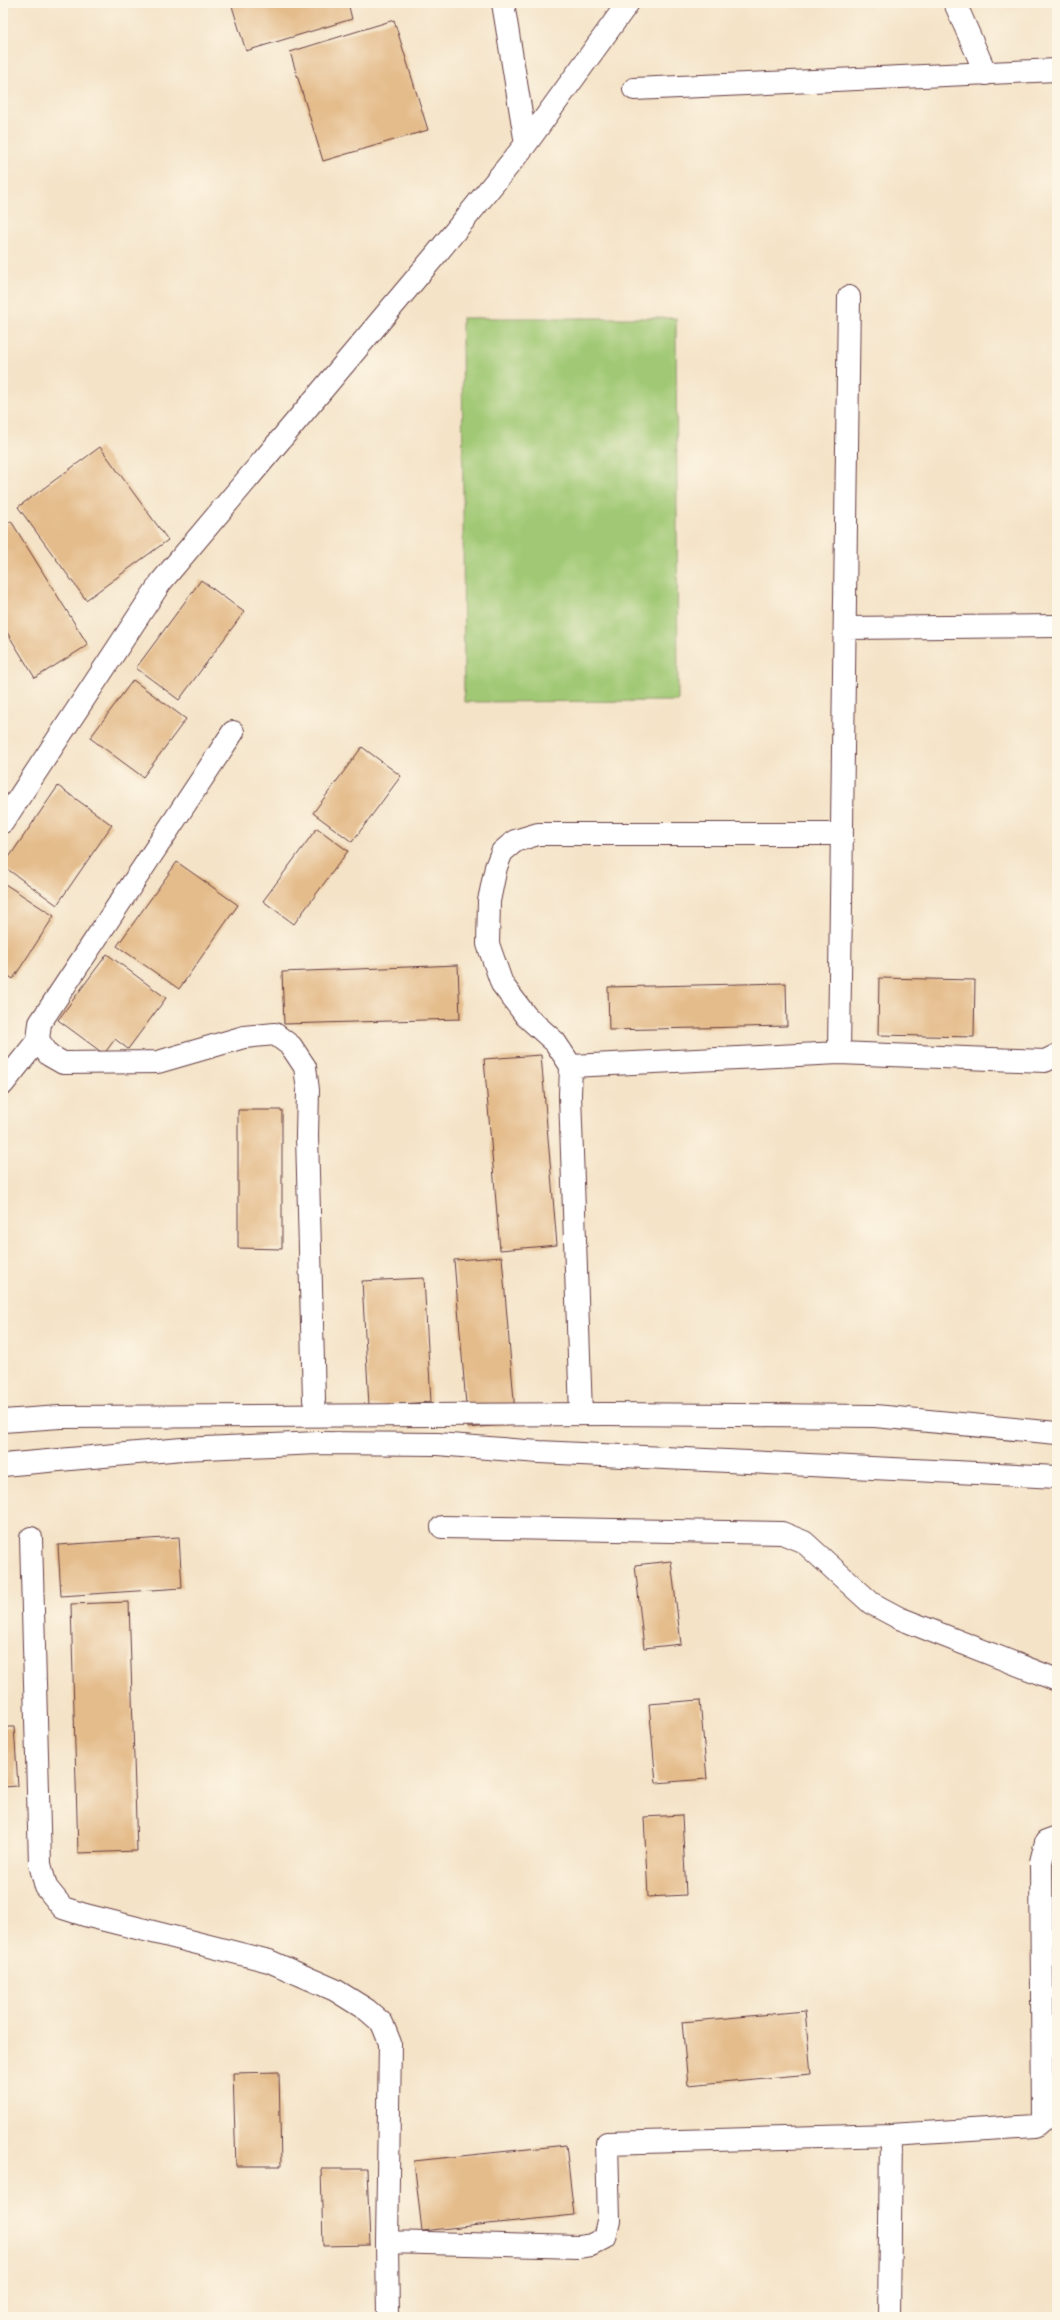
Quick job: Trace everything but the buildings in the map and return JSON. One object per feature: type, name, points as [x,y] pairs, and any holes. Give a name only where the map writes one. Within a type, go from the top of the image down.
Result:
[{"type":"street","points":[[503,3],[526,144]]},
{"type":"street","points":[[3,822],[161,582],[434,257],[526,144],[628,3]]},
{"type":"street","points":[[955,3],[986,74]]},
{"type":"street","points":[[634,89],[1057,70]]},
{"type":"street","points":[[839,1053],[849,297]]},
{"type":"street","points":[[845,628],[1057,626]]},
{"type":"street","points":[[3,1084],[38,1040],[40,1023],[233,732]]},
{"type":"street","points":[[580,1414],[570,1096],[571,1066],[555,1042],[526,1016],[502,984],[488,944],[489,901],[496,866],[502,852],[515,841],[538,834],[842,834]]},
{"type":"street","points":[[38,1040],[49,1055],[63,1063],[158,1062],[244,1037],[275,1034],[291,1046],[305,1067],[308,1090],[314,1400]]},
{"type":"street","points":[[571,1066],[839,1053],[1045,1061],[1057,1055]]},
{"type":"street","points":[[3,1421],[60,1417],[580,1414],[875,1416],[1057,1433]]},
{"type":"street","points":[[3,1465],[182,1449],[318,1443],[358,1443],[437,1444],[539,1452],[1057,1476]]},
{"type":"street","points":[[442,1527],[782,1533],[804,1542],[871,1603],[899,1618],[1057,1680]]},
{"type":"street","points":[[31,1538],[40,1864],[46,1887],[63,1908],[85,1915],[269,1960],[335,1990],[367,2010],[382,2023],[390,2042],[387,2242],[388,2317]]},
{"type":"street","points":[[387,2242],[579,2247],[591,2245],[605,2238],[609,2221],[607,2142],[891,2136],[1036,2126],[1043,2120],[1041,1862],[1046,1842],[1057,1838]]},
{"type":"street","points":[[889,2317],[891,2136]]},
{"type":"green space","points":[[462,318],[676,318],[678,701],[464,702]]}]
